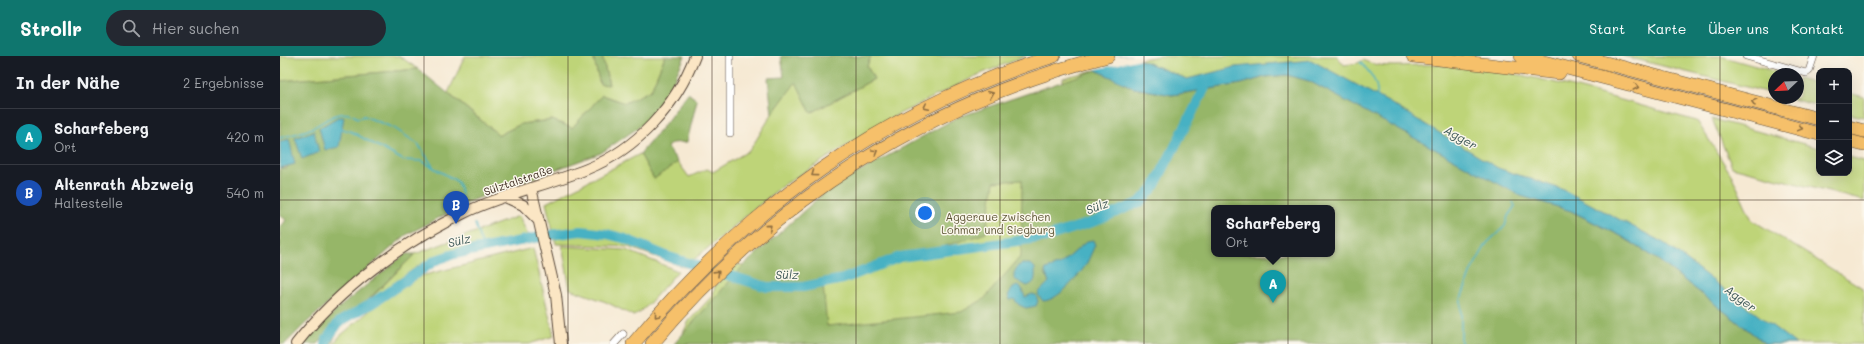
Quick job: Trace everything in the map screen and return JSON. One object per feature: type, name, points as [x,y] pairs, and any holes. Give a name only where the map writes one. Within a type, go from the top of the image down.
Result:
[{"type":"highway","points":[[652,344],[695,294],[739,252],[802,200],[835,177],[887,145],[941,116],[978,99],[1053,71],[1108,56]]},
{"type":"highway","points":[[1413,56],[1599,77]]},
{"type":"highway","points":[[1521,56],[1816,133]]},
{"type":"highway","points":[[1579,56],[1816,118]]},
{"type":"highway","points":[[633,344],[682,287],[722,248],[790,191],[829,163],[882,131],[961,91],[1048,58]]},
{"type":"highway","points":[[1852,128],[1864,131]]},
{"type":"highway","points":[[1852,142],[1864,145]]},
{"type":"main road","name":"Sülztalstraße","points":[[296,344],[334,302],[360,280],[394,253],[445,222],[505,197],[587,169],[610,158],[628,146],[665,110],[685,78],[695,56]]},
{"type":"main road","points":[[531,188],[548,255],[556,296],[561,344]]},
{"type":"main road","points":[[505,197],[523,205],[540,225]]},
{"type":"street","points":[[730,56],[728,124],[730,133]]},
{"type":"street","points":[[1746,56],[1806,73],[1809,71],[1814,56]]},
{"type":"street","points":[[614,344],[623,334]]},
{"type":"green space","points":[[280,56],[399,56],[418,69],[280,81]]},
{"type":"green space","points":[[465,56],[593,56],[600,84],[609,84],[602,56],[665,56],[651,90],[625,104],[602,95],[572,128],[552,120],[521,124],[499,135],[448,93]]},
{"type":"green space","points":[[593,56],[602,56],[609,85],[600,84]]},
{"type":"green space","points":[[665,56],[685,56],[667,95],[645,123],[601,153],[473,200],[406,235],[305,324],[285,344],[280,344],[280,228],[286,220],[280,215],[280,168],[287,168],[289,139],[280,142],[280,81],[418,69],[499,135],[521,124],[552,120],[572,128],[602,95],[625,103],[651,90]]},
{"type":"green space","points":[[781,56],[871,56],[867,66],[874,79],[811,113],[796,82],[772,114],[768,78],[784,77]]},
{"type":"green space","points":[[871,56],[1026,56],[980,74],[891,118],[782,186],[685,267],[628,247],[556,244],[546,203],[640,154],[654,179],[678,162],[689,177],[707,169],[713,172],[750,150],[772,114],[796,81],[811,113],[874,79],[867,66]]},
{"type":"green space","name":"Aggeraue zwischen Lohmar und Siegburg","points":[[1159,56],[1337,56],[1344,65],[1358,63],[1363,60],[1390,66],[1431,65],[1473,68],[1505,72],[1570,86],[1697,121],[1732,176],[1752,220],[1861,287],[1864,292],[1864,344],[1744,344],[1326,125],[1043,313],[827,326],[687,340],[683,333],[689,321],[713,295],[715,286],[738,264],[748,267],[1063,82],[1063,78],[1120,63]]},
{"type":"green space","points":[[1623,56],[1720,56],[1768,70],[1768,92]]},
{"type":"green space","points":[[1096,70],[1134,88],[1172,95],[1241,84],[1265,77],[1287,75],[1309,81],[1521,195],[1571,211],[1621,236],[1657,259],[1766,344],[674,344],[743,266],[828,189],[956,118]],"holes":[[[1022,180],[1021,256],[984,299],[961,312],[827,326],[823,285],[986,233],[994,182]],[[1087,242],[1043,301],[1039,292],[1049,282],[1045,272],[1046,269],[1061,264]]]},
{"type":"green space","points":[[1804,80],[1816,83],[1816,105],[1804,102]]},
{"type":"green space","points":[[688,93],[697,100],[687,142],[672,143],[667,147],[678,162],[654,179],[640,154]]},
{"type":"green space","points":[[1852,94],[1864,97],[1864,117],[1852,115]]},
{"type":"green space","points":[[1712,119],[1816,147],[1816,176],[1852,176],[1852,158],[1864,161],[1864,201],[1732,167]]},
{"type":"green space","points":[[519,216],[528,235],[421,264],[368,301],[415,254]]},
{"type":"green space","points":[[562,246],[626,250],[678,271],[646,307],[634,316],[606,302],[570,289]]},
{"type":"green space","points":[[533,248],[554,336],[529,344],[334,344],[339,337],[375,306],[421,276]]},
{"type":"green space","points":[[405,254],[415,254],[337,330],[332,344],[324,344],[330,331],[318,344],[302,344],[341,306]]},
{"type":"water","points":[[1082,56],[1131,56],[1187,79],[1235,67],[1311,60],[1390,103],[1498,168],[1564,190],[1664,243],[1796,344],[1766,344],[1657,259],[1621,236],[1571,211],[1521,196],[1309,81],[1287,75],[1265,77],[1241,84],[1172,95],[1134,88],[1096,70]]},
{"type":"water","points":[[338,117],[344,117],[339,147],[325,150],[319,128]]},
{"type":"water","points":[[314,131],[319,152],[302,159],[295,138]]},
{"type":"water","points":[[289,139],[295,164],[280,168],[280,142]]},
{"type":"water","points":[[1093,240],[1095,245],[1087,263],[1079,274],[1062,292],[1049,300],[1043,301],[1038,295],[1049,282],[1045,272],[1046,269],[1061,264],[1087,241]]},
{"type":"water","points":[[1022,264],[1031,264],[1035,268],[1034,281],[1027,286],[1014,279],[1014,273],[1018,266]]},
{"type":"water","points":[[1017,286],[1021,287],[1025,297],[1032,294],[1036,295],[1038,301],[1036,306],[1026,308],[1019,305],[1014,299],[1010,300],[1008,295],[1013,288]]},
{"type":"pier","points":[[1080,56],[1135,56],[1141,59],[1093,70]]},
{"type":"waterway","points":[[1360,62],[1375,82],[1377,87],[1377,97]]},
{"type":"waterway","name":"Sülz","points":[[326,344],[327,339],[339,322],[371,304],[436,260],[454,254],[550,235],[581,231],[607,234],[623,238],[669,257],[767,287],[803,287],[843,279],[900,257],[1046,237],[1096,221],[1140,202],[1154,187],[1208,82]]},
{"type":"waterway","points":[[280,138],[307,130],[339,114],[351,115],[358,118],[364,116],[394,128],[418,144],[434,168],[458,182],[462,196]]},
{"type":"waterway","points":[[342,129],[350,131],[403,160],[422,161],[432,167]]},
{"type":"waterway","points":[[1461,344],[1461,299],[1471,271],[1487,243],[1505,226],[1508,216],[1515,206],[1513,202]]},
{"type":"waterway","points":[[475,224],[483,248]]},
{"type":"place","name":"Altenrath Abzweig","points":[[456,224]]},
{"type":"place","name":"Scharfeberg","points":[[1273,303]]},
{"type":"water label","name":"Agger","points":[[1461,137]]},
{"type":"water label","name":"Agger","points":[[1741,298]]}]
